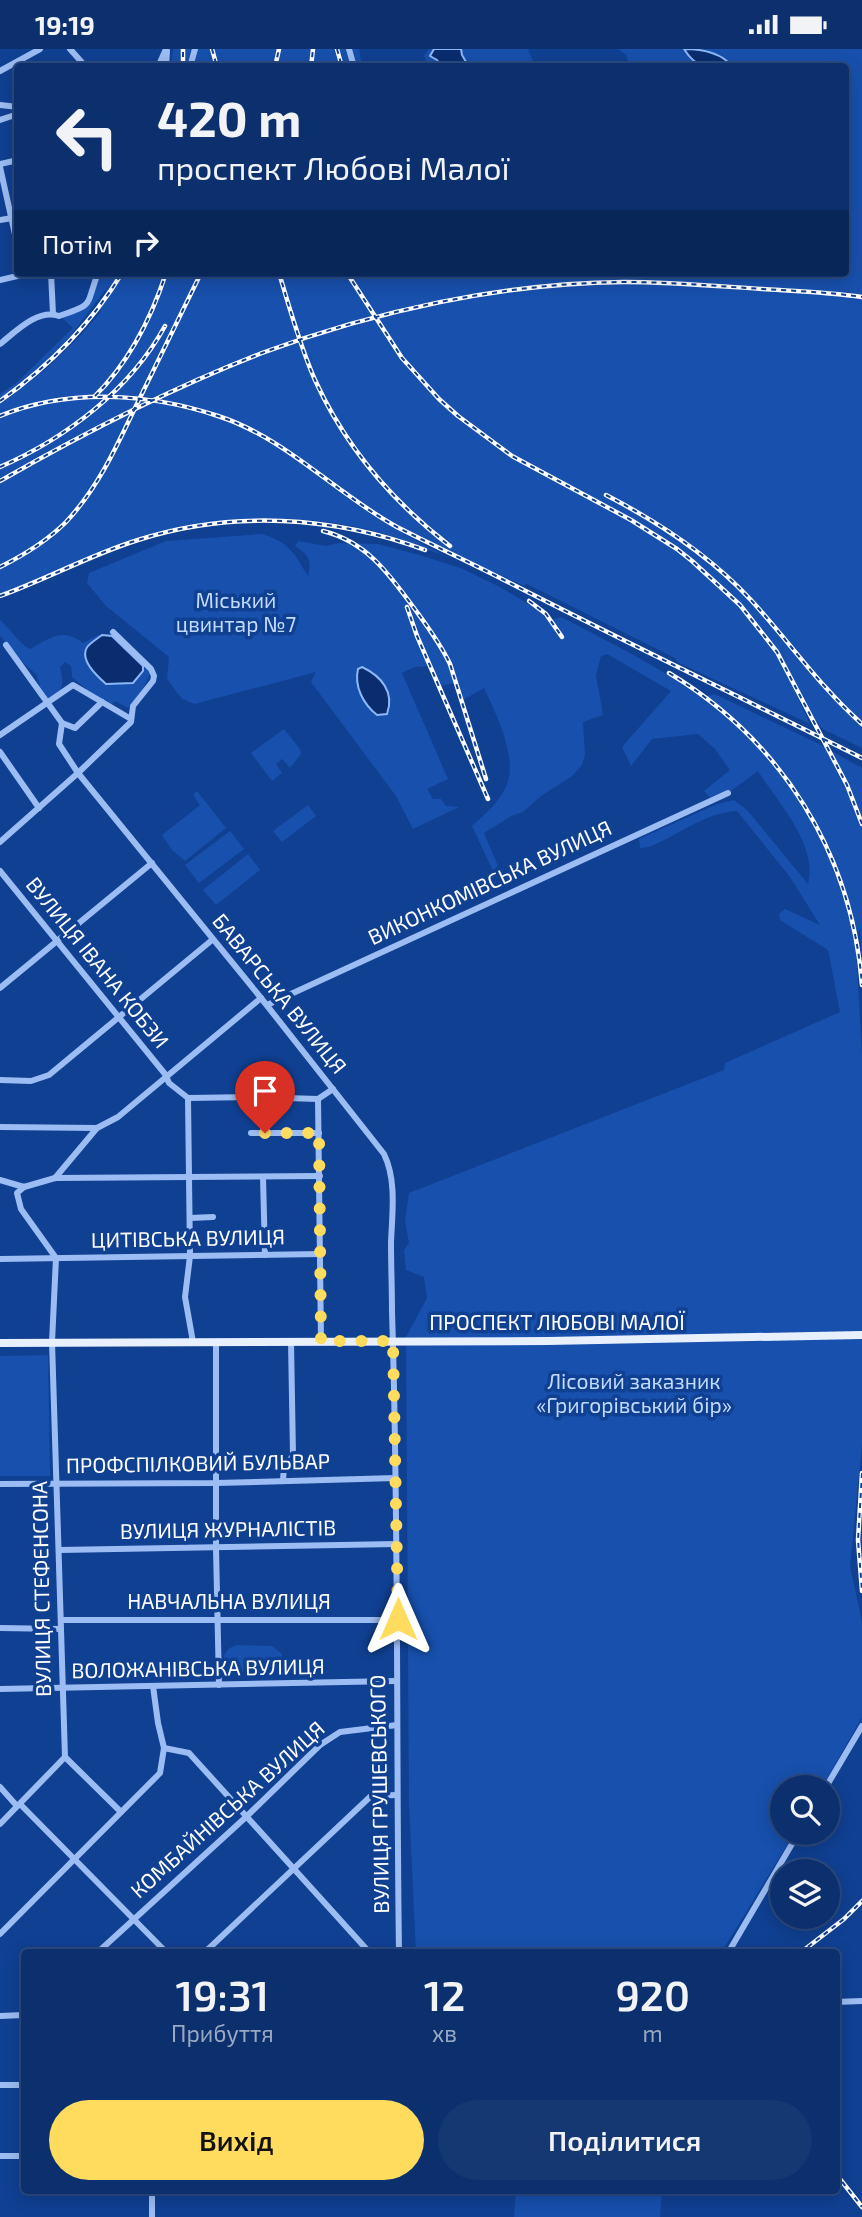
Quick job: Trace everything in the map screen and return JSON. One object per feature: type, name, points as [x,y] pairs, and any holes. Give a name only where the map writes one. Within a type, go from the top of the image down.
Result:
[{"type":"main road","name":"ПРОСПЕКТ ЛЮБОВІ МАЛОЇ","points":[[0,1343],[706,1339],[862,1335]]},
{"type":"street","points":[[15,63],[40,49]]},
{"type":"street","points":[[71,49],[83,63]]},
{"type":"street","points":[[0,96],[2,105]]},
{"type":"street","points":[[0,165],[14,217],[0,220]]},
{"type":"street","points":[[51,277],[53,314]]},
{"type":"street","points":[[0,344],[30,320],[53,314],[59,316],[86,306],[97,277]]},
{"type":"street","points":[[0,842],[131,722],[133,706],[153,681],[154,675],[113,632]]},
{"type":"street","name":"БАВАРСЬКА ВУЛИЦЯ","points":[[6,645],[62,723],[59,744],[78,773],[384,1154],[391,1175],[393,1341]]},
{"type":"street","points":[[0,735],[72,685],[131,719]]},
{"type":"street","points":[[62,723],[75,728],[102,702]]},
{"type":"street","points":[[0,752],[39,807]]},
{"type":"street","name":"ВИКОНКОМІВСЬКА ВУЛИЦЯ","points":[[267,1006],[728,793]]},
{"type":"street","points":[[0,976],[3,986],[152,863]]},
{"type":"street","name":"ВУЛИЦЯ ІВАНА КОБЗИ","points":[[0,871],[174,1088],[188,1098]]},
{"type":"street","points":[[0,1080],[31,1081],[49,1075],[212,940]]},
{"type":"street","points":[[55,1178],[97,1128],[118,1117],[261,998]]},
{"type":"street","points":[[253,1097],[254,1071]]},
{"type":"street","points":[[193,1342],[185,1297],[190,1256],[188,1098],[318,1099],[333,1089]]},
{"type":"street","points":[[318,1099],[321,1341]]},
{"type":"street","points":[[0,1127],[97,1128]]},
{"type":"street","points":[[251,1133],[319,1133]]},
{"type":"street","points":[[56,1258],[21,1209],[17,1193],[24,1187],[55,1178],[320,1176]]},
{"type":"street","points":[[263,1177],[265,1255]]},
{"type":"street","points":[[0,1179],[24,1187]]},
{"type":"street","points":[[190,1218],[213,1217]]},
{"type":"street","name":"ЦИТІВСЬКА ВУЛИЦЯ","points":[[0,1259],[322,1254]]},
{"type":"street","name":"ВУЛИЦЯ СТЕФЕНСОНА","points":[[56,1258],[52,1342],[65,1757]]},
{"type":"street","points":[[284,1480],[284,1467],[293,1456],[291,1341]]},
{"type":"street","name":"ВУЛИЦЯ ГРУШЕВСЬКОГО","points":[[393,1341],[398,1619],[396,1681],[399,1949]]},
{"type":"street","points":[[216,1342],[219,1685]]},
{"type":"street","name":"ПРОФСПІЛКОВИЙ БУЛЬВАР","points":[[0,1484],[216,1483],[396,1478]]},
{"type":"street","name":"ВУЛИЦЯ ЖУРНАЛІСТІВ","points":[[59,1550],[397,1544]]},
{"type":"street","name":"НАВЧАЛЬНА ВУЛИЦЯ","points":[[61,1619],[398,1619]]},
{"type":"street","points":[[0,1628],[61,1629]]},
{"type":"street","name":"ВОЛОЖАНІВСЬКА ВУЛИЦЯ","points":[[0,1689],[62,1690],[396,1681]]},
{"type":"street","points":[[0,1934],[160,1773],[164,1748],[153,1686]]},
{"type":"street","name":"КОМБАЙНІВСЬКА ВУЛИЦЯ","points":[[101,1949],[246,1817],[320,1745],[340,1733],[397,1725]]},
{"type":"street","points":[[833,1775],[862,1726]]},
{"type":"street","points":[[164,1748],[189,1753],[366,1949]]},
{"type":"street","points":[[0,1824],[65,1757],[121,1812]]},
{"type":"street","points":[[0,1787],[163,1949]]},
{"type":"street","points":[[208,1949],[371,1796],[397,1795]]},
{"type":"street","points":[[730,1949],[791,1845]]},
{"type":"street","points":[[840,2002],[862,2001]]},
{"type":"street","points":[[0,2016],[21,2015]]},
{"type":"street","points":[[0,2085],[21,2085]]},
{"type":"street","points":[[0,2156],[21,2156]]},
{"type":"street","points":[[152,2194],[152,2217]]},
{"type":"green space","points":[[173,49],[359,49],[361,63],[171,63]]},
{"type":"green space","points":[[429,49],[528,49],[534,63],[427,63],[424,56]]},
{"type":"green space","points":[[618,49],[862,49],[862,748],[821,728],[791,682],[810,724],[677,662],[675,658],[525,583],[525,586],[402,533],[445,556],[392,536],[355,527],[293,519],[229,520],[138,538],[0,594],[0,404],[46,369],[79,337],[100,313],[107,288],[62,347],[0,399],[0,394],[16,383],[73,328],[62,318],[85,307],[99,277],[849,277],[849,63],[629,63],[626,55]]},
{"type":"green space","name":"Лісовий заказник «Григорівський бір»","points":[[262,534],[290,549],[308,576],[309,562],[304,552],[295,546],[298,541],[326,546],[339,543],[378,544],[463,569],[537,609],[549,621],[561,617],[633,655],[702,698],[714,694],[819,744],[862,768],[862,963],[860,926],[856,944],[862,1056],[862,1445],[850,1566],[862,1622],[862,1717],[829,1775],[770,1775],[770,1845],[787,1845],[778,1859],[770,1859],[770,1873],[723,1949],[416,1949],[409,1805],[406,1337],[427,1298],[424,1277],[406,1270],[404,1250],[409,1243],[405,1221],[409,1193],[724,1070],[725,1063],[840,1012],[828,950],[780,920],[779,914],[785,909],[820,925],[790,877],[737,811],[714,815],[649,847],[640,848],[639,839],[717,804],[734,800],[748,811],[808,884],[810,869],[802,839],[758,771],[728,793],[712,800],[704,791],[730,770],[715,749],[698,734],[652,739],[631,766],[622,747],[671,691],[607,654],[601,656],[596,675],[603,715],[583,722],[585,754],[582,765],[571,777],[541,796],[523,812],[511,816],[484,833],[498,866],[493,871],[472,826],[502,794],[509,778],[510,765],[505,738],[484,688],[463,700],[458,682],[441,686],[432,666],[415,667],[402,673],[448,779],[427,789],[433,799],[441,799],[446,806],[459,807],[413,829],[396,796],[311,682],[316,672],[195,704],[182,699],[167,679],[169,657],[106,606],[87,583],[89,573],[166,541]]},
{"type":"green space","points":[[0,620],[30,649],[56,636],[69,636],[83,643],[98,635],[111,634],[151,672],[142,691],[128,708],[115,701],[108,708],[72,677],[71,666],[65,662],[60,667],[60,691],[52,704],[41,691],[37,675],[0,636]]},
{"type":"green space","points":[[284,729],[301,754],[290,768],[282,759],[276,764],[282,773],[272,781],[251,753]]},
{"type":"green space","points":[[197,791],[226,828],[185,861],[172,850],[162,835],[200,805],[193,795]]},
{"type":"green space","points":[[308,805],[316,816],[282,842],[273,831]]},
{"type":"green space","points":[[230,831],[244,849],[199,883],[185,865]]},
{"type":"green space","points":[[248,854],[260,870],[216,905],[203,890]]},
{"type":"green space","points":[[48,1355],[50,1476],[0,1476],[0,1356]]},
{"type":"green space","points":[[237,1645],[272,1646],[282,1654],[282,1663],[278,1669],[271,1672],[252,1673],[230,1669],[224,1662],[224,1655]]},
{"type":"green space","points":[[516,2194],[662,2194],[660,2217],[514,2217]]},
{"type":"shaded area","points":[[434,49],[461,49],[466,62],[439,63],[430,56]]},
{"type":"shaded area","points":[[684,49],[710,53],[728,63],[697,63]]},
{"type":"shaded area","points":[[102,635],[112,636],[143,666],[143,671],[133,683],[106,684],[90,667],[85,656],[86,651],[88,646]]},
{"type":"shaded area","points":[[362,667],[375,675],[385,686],[389,699],[387,714],[377,715],[364,700],[357,682],[358,669]]},
{"type":"railway","points":[[183,49],[183,63]]},
{"type":"railway","points":[[212,49],[216,63]]},
{"type":"railway","points":[[276,63],[279,49]]},
{"type":"railway","points":[[311,63],[313,49]]},
{"type":"railway","points":[[337,49],[341,63]]},
{"type":"railway","points":[[0,401],[52,359],[97,310],[119,277]]},
{"type":"railway","points":[[95,396],[118,369],[138,339],[164,277]]},
{"type":"railway","points":[[0,567],[51,535],[66,522],[87,496],[113,453],[199,277]]},
{"type":"railway","points":[[280,277],[315,380],[341,428],[390,492],[450,546]]},
{"type":"railway","points":[[350,277],[402,358],[458,416],[512,456],[631,520],[677,549],[740,605],[777,652],[847,785],[862,824]]},
{"type":"railway","points":[[0,481],[128,412],[262,353],[349,324],[440,302],[532,288],[624,282],[676,283],[862,297]]},
{"type":"railway","points":[[0,467],[49,442],[94,410],[134,371],[165,326]]},
{"type":"railway","points":[[0,416],[53,401],[109,397],[164,402],[218,416],[266,438],[397,527],[862,758]]},
{"type":"railway","points":[[606,495],[646,517],[718,568],[750,599],[832,695],[862,724]]},
{"type":"railway","points":[[0,596],[120,546],[173,530],[209,524],[246,521],[319,524],[355,530],[425,550]]},
{"type":"railway","points":[[323,531],[352,543],[376,561],[433,635],[450,664],[486,779]]},
{"type":"railway","points":[[529,601],[546,614],[562,637]]},
{"type":"railway","points":[[407,607],[488,799]]},
{"type":"railway","points":[[669,673],[709,701],[745,732],[777,767],[804,805],[826,847],[844,891],[855,937],[862,985]]},
{"type":"railway","points":[[862,1473],[858,1540],[862,1591]]},
{"type":"railway","points":[[805,1949],[844,1919],[862,1901]]},
{"type":"railway","points":[[840,2179],[862,2207]]},
{"type":"route","points":[[265,1133],[319,1133],[321,1341],[393,1341],[398,1619]]},
{"type":"park label","name":"Міський цвинтар №7","points":[[236,613]]}]
